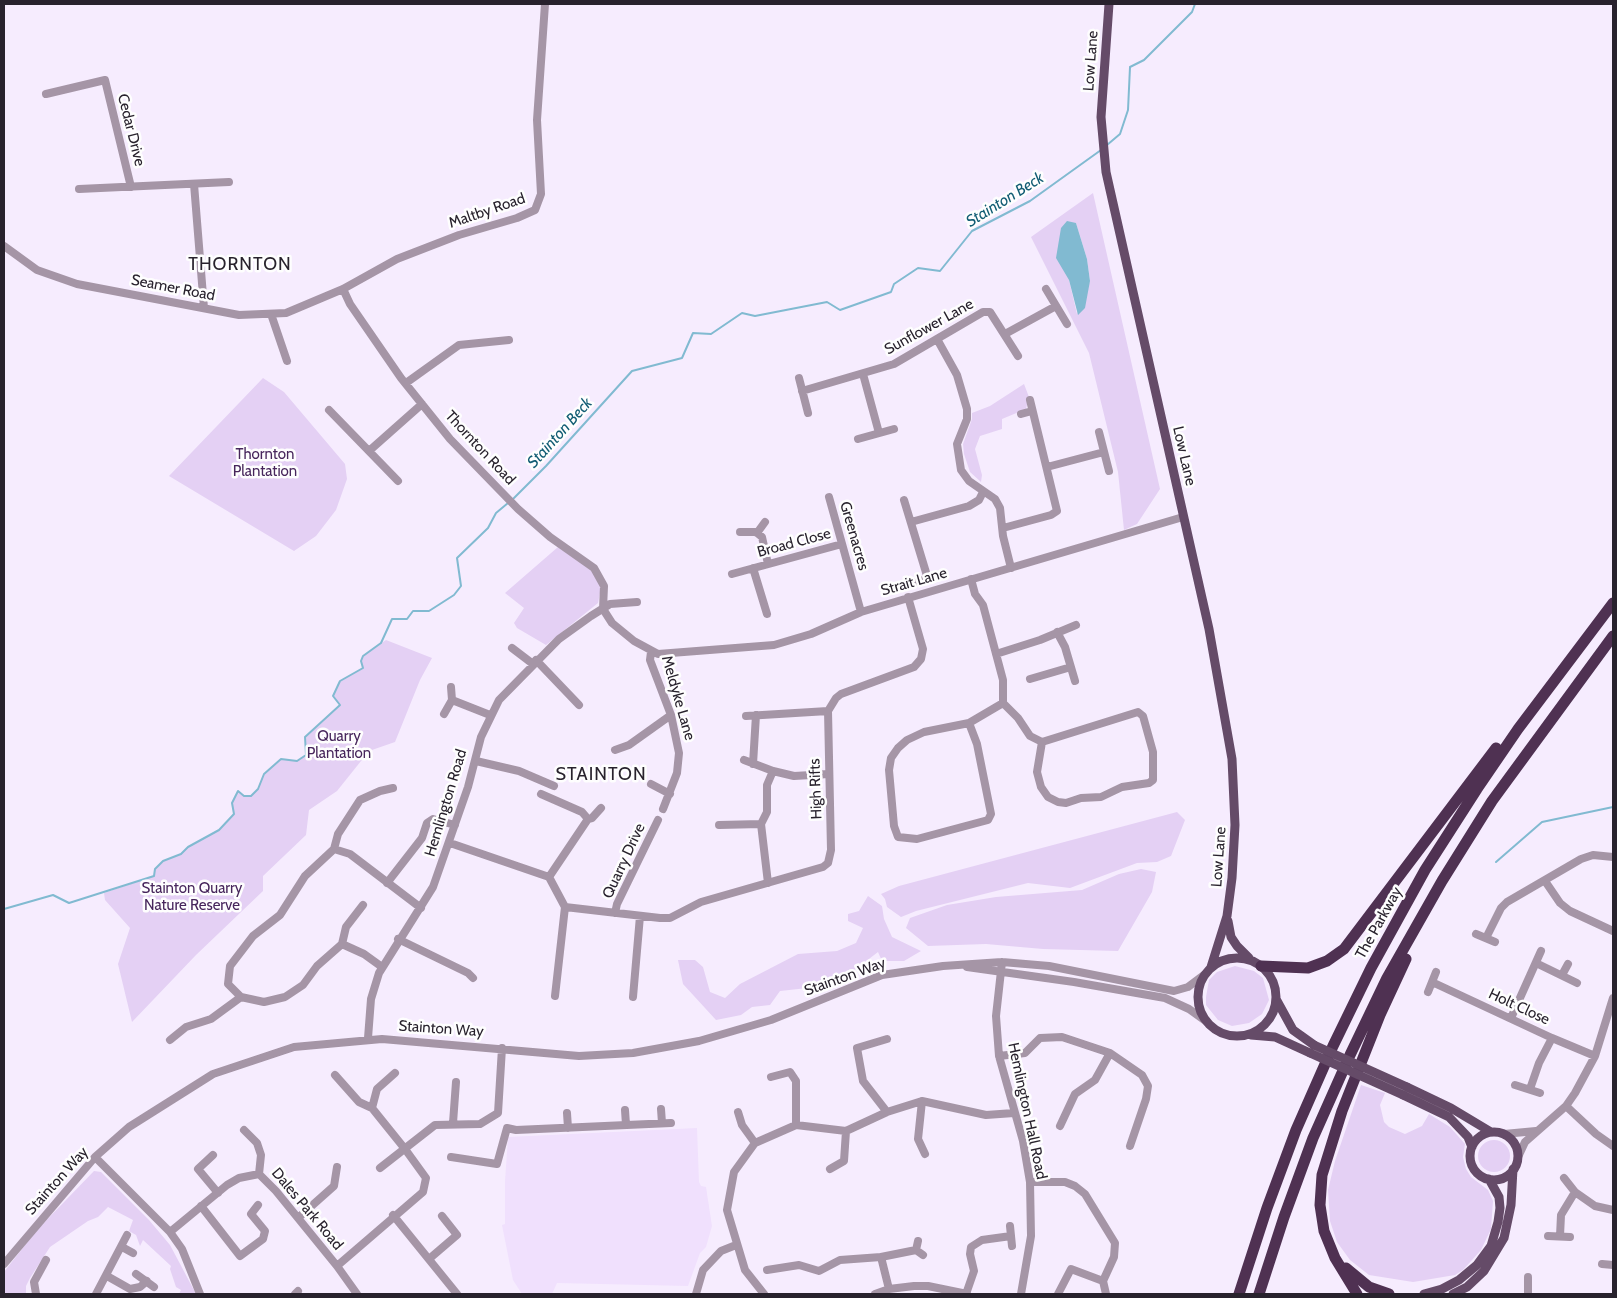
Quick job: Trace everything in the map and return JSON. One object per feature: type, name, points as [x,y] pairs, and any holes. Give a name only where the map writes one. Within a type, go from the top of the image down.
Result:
[{"type":"highway","name":"The Parkway","points":[[1239,1294],[1267,1208],[1296,1130],[1333,1046],[1371,968],[1453,826],[1514,736],[1613,603]]},
{"type":"highway","points":[[1257,963],[1308,968],[1327,961],[1344,949],[1543,686],[1590,634]]},
{"type":"highway","points":[[1259,1294],[1301,1171],[1350,1055],[1387,978],[1464,844],[1523,757],[1613,636]]},
{"type":"highway","points":[[1356,1294],[1335,1258],[1321,1218],[1320,1189],[1325,1159],[1388,998],[1464,844]]},
{"type":"highway","points":[[1328,1242],[1346,1268],[1361,1282],[1389,1294]]},
{"type":"main road","name":"Low Lane","points":[[1109,4],[1103,82],[1102,136],[1104,155],[1209,629],[1232,759],[1235,825],[1228,916],[1231,937],[1236,946],[1257,963]]},
{"type":"main road","name":"Low Lane","points":[[1211,967],[1228,916]]},
{"type":"main road","points":[[1244,1036],[1260,1029],[1267,1023],[1275,1007],[1276,998],[1273,980],[1257,963],[1231,958],[1211,967],[1204,975],[1198,988],[1198,1002],[1207,1022],[1228,1035],[1244,1036],[1275,1037],[1312,1049],[1405,1091],[1452,1108],[1491,1132]]},
{"type":"main road","points":[[1276,998],[1293,1030],[1312,1049]]},
{"type":"main road","points":[[1405,1091],[1449,1117],[1468,1137],[1472,1146],[1471,1163],[1481,1176],[1489,1179],[1502,1178],[1513,1169]]},
{"type":"main road","points":[[1454,1294],[1467,1287],[1484,1271],[1504,1238],[1511,1205],[1513,1169],[1518,1157],[1516,1148],[1504,1134],[1491,1132],[1483,1134],[1472,1146]]},
{"type":"main road","points":[[1424,1294],[1442,1289],[1464,1277],[1477,1265],[1491,1246],[1500,1208],[1496,1189],[1489,1179]]},
{"type":"street","name":"Maltby Road","points":[[343,289],[397,259],[459,235],[517,218],[535,210],[541,194],[537,120],[545,4]]},
{"type":"street","name":"Cedar Drive","points":[[46,94],[105,80],[131,187]]},
{"type":"street","name":"Cedar Drive","points":[[79,189],[229,182]]},
{"type":"street","points":[[194,184],[204,308]]},
{"type":"street","name":"Seamer Road","points":[[4,246],[37,270],[77,284],[239,315],[286,313],[343,289]]},
{"type":"street","name":"Thornton Road","points":[[343,289],[350,304],[406,383],[450,439],[518,509],[550,537],[594,568],[604,586],[603,609]]},
{"type":"street","points":[[1046,289],[1067,324]]},
{"type":"street","points":[[1005,334],[1056,306]]},
{"type":"street","name":"Sunflower Lane","points":[[802,391],[894,364],[984,312],[990,312],[1018,356]]},
{"type":"street","points":[[271,314],[287,361]]},
{"type":"street","points":[[937,339],[957,375],[967,407],[967,419],[957,444],[961,470],[969,481],[995,499],[1000,508],[1003,536],[1011,568]]},
{"type":"street","points":[[406,383],[459,345],[509,340]]},
{"type":"street","points":[[863,374],[879,433]]},
{"type":"street","points":[[798,378],[808,413]]},
{"type":"street","points":[[1003,528],[1051,515],[1057,510],[1030,400]]},
{"type":"street","points":[[369,451],[422,404]]},
{"type":"street","points":[[329,410],[398,481]]},
{"type":"street","points":[[1021,414],[1032,411]]},
{"type":"street","points":[[858,438],[894,429]]},
{"type":"street","points":[[1099,432],[1109,471]]},
{"type":"street","points":[[1047,467],[1104,452]]},
{"type":"street","points":[[911,522],[969,506],[979,500],[983,492]]},
{"type":"street","name":"Greenacres","points":[[829,497],[861,612]]},
{"type":"street","points":[[904,500],[928,579]]},
{"type":"street","name":"Strait Lane","points":[[651,652],[667,655],[774,645],[811,634],[861,612],[908,597],[1183,518]]},
{"type":"street","points":[[757,533],[765,522]]},
{"type":"street","points":[[740,532],[757,533]]},
{"type":"street","points":[[757,533],[765,546],[768,564]]},
{"type":"street","name":"Broad Close","points":[[732,574],[842,544]]},
{"type":"street","name":"Broad Close","points":[[753,568],[767,614]]},
{"type":"street","points":[[916,582],[938,576]]},
{"type":"street","points":[[971,579],[975,594],[983,605],[1003,680],[1003,703],[1018,718],[1030,736],[1042,742],[1138,712],[1143,716],[1153,752],[1153,780],[1149,783],[1132,784],[1101,797],[1081,798],[1066,803],[1058,802],[1048,797],[1041,788],[1037,772],[1042,742]]},
{"type":"street","points":[[746,716],[828,711],[836,698],[842,694],[918,664],[923,649],[908,597]]},
{"type":"street","points":[[637,602],[610,604],[603,609],[618,629],[651,652]]},
{"type":"street","name":"Hemlington Road","points":[[368,1038],[371,999],[382,967],[398,939],[421,908],[433,887],[450,843],[476,761],[481,737],[490,715],[499,700],[535,662],[559,640],[603,609]]},
{"type":"street","points":[[996,654],[1040,640],[1076,625]]},
{"type":"street","points":[[1057,632],[1065,646],[1075,681]]},
{"type":"street","points":[[512,648],[535,662],[579,704]]},
{"type":"street","name":"Meldyke Lane","points":[[651,652],[650,660],[671,715],[680,753],[670,794],[663,809]]},
{"type":"street","points":[[1030,679],[1071,667]]},
{"type":"street","points":[[444,714],[452,700],[451,687]]},
{"type":"street","points":[[452,700],[490,715]]},
{"type":"street","points":[[969,723],[977,744],[991,814],[988,820],[917,839],[898,837],[894,826],[889,770],[891,758],[907,740],[924,732],[969,723],[1003,703]]},
{"type":"street","name":"High Rifts","points":[[640,916],[670,918],[701,902],[768,883],[828,863],[831,850],[828,711]]},
{"type":"street","points":[[615,750],[630,746],[671,715]]},
{"type":"street","points":[[753,764],[756,715]]},
{"type":"street","points":[[744,760],[773,771],[794,776],[829,774]]},
{"type":"street","points":[[476,761],[519,772],[554,786]]},
{"type":"street","points":[[768,883],[761,824],[767,812],[767,785],[773,771]]},
{"type":"street","points":[[651,784],[670,794]]},
{"type":"street","points":[[363,905],[346,927],[342,944],[317,966],[303,985],[285,997],[264,1002],[241,997],[228,984],[230,966],[253,936],[280,915],[305,876],[334,849],[338,834],[360,800],[377,788],[392,788]]},
{"type":"street","points":[[541,794],[582,812],[588,819]]},
{"type":"street","points":[[549,877],[588,819],[592,818],[601,808]]},
{"type":"street","points":[[387,884],[422,838],[427,824],[433,819],[455,825]]},
{"type":"street","name":"Quarry Drive","points":[[615,913],[617,904],[658,820]]},
{"type":"street","points":[[719,824],[761,824]]},
{"type":"street","points":[[450,843],[549,877],[564,907],[555,996]]},
{"type":"street","points":[[334,849],[350,854],[421,908]]},
{"type":"street","points":[[1486,938],[1501,908],[1507,902],[1581,859],[1594,855],[1613,857]]},
{"type":"street","points":[[1545,881],[1560,903],[1570,912],[1613,931]]},
{"type":"street","points":[[564,907],[640,916],[633,998]]},
{"type":"street","points":[[1476,934],[1496,942]]},
{"type":"street","points":[[398,939],[468,973],[473,978]]},
{"type":"street","points":[[342,944],[364,954],[382,967]]},
{"type":"street","points":[[1512,1018],[1541,951]]},
{"type":"street","name":"Stainton Way","points":[[4,1264],[95,1157],[129,1127],[213,1074],[294,1047],[368,1038],[579,1056],[633,1053],[699,1041],[771,1020],[882,975],[943,966],[1002,962],[1049,966],[1174,991],[1188,987],[1204,975]]},
{"type":"street","name":"Hemlington Hall Road","points":[[1002,962],[996,1016],[999,1056],[1023,1141],[1030,1182],[1031,1236],[1021,1294]]},
{"type":"street","points":[[1536,963],[1577,983]]},
{"type":"street","points":[[1562,975],[1568,964]]},
{"type":"street","name":"Stainton Way","points":[[943,966],[1001,971],[1165,998],[1189,1008],[1207,1022]]},
{"type":"street","points":[[1428,992],[1436,972]]},
{"type":"street","name":"Holt Close","points":[[1432,982],[1595,1056]]},
{"type":"street","points":[[170,1040],[186,1027],[212,1019],[241,997]]},
{"type":"street","points":[[1518,1157],[1525,1142],[1566,1106],[1595,1056],[1610,1019],[1613,998]]},
{"type":"street","points":[[999,1056],[1025,1053],[1040,1038],[1062,1037],[1110,1053],[1142,1075],[1148,1086],[1146,1099],[1130,1146]]},
{"type":"street","points":[[1530,1089],[1552,1038]]},
{"type":"street","points":[[887,1039],[857,1048],[862,1081],[888,1112]]},
{"type":"street","points":[[451,1157],[497,1164],[507,1128],[498,1113],[502,1048]]},
{"type":"street","points":[[1060,1126],[1075,1094],[1095,1080],[1110,1053]]},
{"type":"street","points":[[771,1077],[790,1072],[796,1082],[796,1125]]},
{"type":"street","points":[[372,1108],[377,1089],[395,1073]]},
{"type":"street","points":[[335,1075],[359,1102],[372,1108],[405,1149]]},
{"type":"street","points":[[453,1123],[456,1082]]},
{"type":"street","points":[[1516,1085],[1540,1094]]},
{"type":"street","points":[[922,1102],[918,1139],[925,1154]]},
{"type":"street","points":[[764,1294],[745,1270],[727,1210],[734,1172],[755,1143],[796,1125],[846,1131],[888,1112],[922,1102],[986,1115],[1014,1113]]},
{"type":"street","points":[[1566,1106],[1596,1134],[1613,1146]]},
{"type":"street","points":[[661,1109],[662,1123]]},
{"type":"street","points":[[625,1110],[626,1125]]},
{"type":"street","points":[[738,1112],[742,1125],[755,1143]]},
{"type":"street","points":[[380,1168],[435,1125],[453,1123],[480,1124],[498,1113]]},
{"type":"street","points":[[567,1113],[568,1128]]},
{"type":"street","points":[[507,1128],[516,1130],[671,1122]]},
{"type":"street","points":[[244,1130],[260,1140],[259,1174]]},
{"type":"street","points":[[830,1169],[844,1161],[846,1131]]},
{"type":"street","points":[[1504,1134],[1536,1131]]},
{"type":"street","name":"Dales Park Road","points":[[170,1232],[239,1178],[259,1174],[276,1190],[337,1266],[393,1215],[422,1192],[426,1178],[405,1149]]},
{"type":"street","points":[[213,1155],[198,1169],[218,1193]]},
{"type":"street","points":[[95,1157],[170,1232],[182,1249],[200,1294]]},
{"type":"street","points":[[298,1218],[334,1186],[337,1167]]},
{"type":"street","points":[[1564,1178],[1575,1192],[1595,1206],[1613,1210]]},
{"type":"street","points":[[1030,1182],[1065,1182],[1085,1194],[1115,1243],[1114,1257],[1103,1281],[1106,1294]]},
{"type":"street","points":[[1560,1236],[1561,1215],[1575,1192]]},
{"type":"street","points":[[201,1206],[240,1256],[263,1239],[265,1231],[251,1214],[258,1204]]},
{"type":"street","points":[[393,1215],[457,1294]]},
{"type":"street","points":[[428,1259],[457,1235],[442,1216]]},
{"type":"street","points":[[1010,1226],[1012,1246]]},
{"type":"street","points":[[96,1294],[127,1235]]},
{"type":"street","points":[[875,1294],[889,1289],[914,1286],[967,1294],[974,1271],[970,1254],[971,1247],[982,1240],[1011,1236]]},
{"type":"street","points":[[1548,1236],[1570,1237]]},
{"type":"street","points":[[916,1250],[918,1241]]},
{"type":"street","points":[[696,1294],[702,1270],[721,1251],[736,1245]]},
{"type":"street","points":[[122,1247],[133,1253]]},
{"type":"street","points":[[767,1270],[798,1265],[820,1271],[840,1260],[882,1257],[916,1250],[923,1255]]},
{"type":"street","points":[[882,1257],[889,1289]]},
{"type":"street","points":[[36,1294],[34,1282],[46,1260]]},
{"type":"street","points":[[1602,1264],[1613,1265]]},
{"type":"street","points":[[337,1266],[357,1294]]},
{"type":"street","points":[[1058,1294],[1071,1269],[1103,1281]]},
{"type":"street","points":[[136,1274],[154,1287]]},
{"type":"street","points":[[107,1276],[130,1289],[140,1287],[147,1281]]},
{"type":"street","points":[[1528,1277],[1528,1294]]},
{"type":"shaded area","points":[[697,1128],[699,1182],[701,1186],[706,1187],[712,1226],[706,1247],[700,1253],[688,1286],[557,1283],[552,1294],[522,1294],[513,1280],[502,1225],[505,1224],[508,1137]]},
{"type":"green space","points":[[1093,193],[1160,489],[1137,524],[1124,530],[1118,472],[1089,353],[1031,237]],"holes":[[[1076,223],[1087,259],[1090,281],[1077,314],[1069,280]]]},
{"type":"green space","name":"Thornton Plantation","points":[[263,378],[284,392],[345,464],[347,479],[336,510],[316,536],[294,551],[169,476]]},
{"type":"green space","points":[[1024,384],[1029,397],[1026,409],[1002,419],[1002,429],[980,436],[975,449],[982,475],[981,482],[970,472],[964,454],[963,444],[972,419],[972,413],[990,406]]},
{"type":"green space","points":[[558,547],[593,571],[601,583],[600,593],[598,603],[546,645],[517,628],[514,623],[524,608],[505,593]]},
{"type":"green space","name":"Stainton Quarry Nature Reserve","points":[[386,640],[432,658],[420,680],[395,742],[369,751],[337,791],[309,810],[306,835],[263,876],[263,891],[196,955],[132,1022],[118,964],[130,928],[105,900],[104,893],[154,876],[155,869],[163,861],[181,854],[188,847],[219,830],[234,814],[232,803],[238,791],[244,796],[251,796],[258,789],[264,774],[281,759],[297,761],[306,755],[305,737],[340,705],[333,696],[340,681],[363,668],[361,661],[363,656]]},
{"type":"green space","points":[[1177,812],[1185,820],[1171,856],[1157,862],[1137,863],[1070,888],[1028,883],[916,911],[901,917],[887,907],[885,899],[881,894],[899,886]]},
{"type":"green space","points":[[1141,869],[1156,872],[1152,892],[1118,951],[1043,949],[986,944],[928,946],[906,928],[910,918],[947,905],[996,897],[1082,890],[1119,874]]},
{"type":"green space","points":[[868,896],[882,906],[884,919],[892,937],[921,951],[904,961],[882,961],[878,952],[835,985],[780,991],[770,1005],[752,1007],[741,1015],[716,1020],[683,984],[678,960],[695,960],[703,967],[710,992],[725,998],[740,984],[798,954],[837,951],[856,943],[863,928],[848,921],[848,914],[859,911]]},
{"type":"green space","points":[[1235,966],[1254,971],[1263,978],[1269,1000],[1262,1014],[1249,1023],[1232,1026],[1218,1020],[1206,1005],[1206,997],[1209,980],[1217,972]]},
{"type":"green space","points":[[1361,1085],[1385,1093],[1380,1105],[1384,1122],[1389,1127],[1405,1134],[1422,1126],[1429,1114],[1450,1127],[1465,1144],[1463,1157],[1466,1169],[1471,1177],[1488,1190],[1493,1201],[1491,1229],[1481,1250],[1463,1270],[1455,1275],[1413,1282],[1369,1275],[1350,1260],[1337,1242],[1330,1221],[1328,1190],[1335,1161]]},
{"type":"green space","points":[[1494,1140],[1505,1145],[1510,1156],[1505,1167],[1494,1172],[1483,1167],[1478,1156],[1483,1145]]},
{"type":"green space","points":[[94,1171],[101,1172],[149,1220],[170,1245],[196,1294],[179,1294],[181,1290],[176,1287],[170,1269],[171,1266],[143,1240],[140,1246],[136,1235],[129,1231],[133,1220],[108,1207],[98,1217],[88,1221],[50,1247],[30,1278],[26,1286],[26,1294],[4,1294],[4,1272],[36,1231]]},
{"type":"water","points":[[1067,221],[1076,223],[1087,259],[1090,281],[1085,308],[1078,315],[1069,280],[1056,258],[1061,228]]},
{"type":"waterway","name":"Stainton Beck","points":[[1107,145],[1120,134],[1128,110],[1130,67],[1144,60],[1192,12],[1195,4]]},
{"type":"waterway","name":"Stainton Beck","points":[[512,500],[546,466],[632,371],[682,358],[693,333],[711,334],[742,313],[755,316],[827,302],[840,310],[891,292],[894,284],[918,268],[940,271],[972,231],[1030,201],[1101,150]]},
{"type":"waterway","name":"Stainton Beck","points":[[4,909],[53,895],[69,903],[154,876],[155,869],[163,861],[181,854],[188,847],[219,830],[234,814],[232,803],[238,791],[244,796],[251,796],[258,789],[264,774],[281,759],[297,761],[306,755],[305,737],[340,705],[333,696],[340,681],[363,668],[361,661],[363,656],[381,643],[392,619],[407,619],[413,611],[429,611],[454,595],[461,586],[457,558],[488,528],[496,513],[508,503]]},
{"type":"waterway","points":[[1496,862],[1542,822],[1613,807]]},
{"type":"district","name":"THORNTON","points":[[240,265]]},
{"type":"district","name":"STAINTON","points":[[601,775]]},
{"type":"park label","name":"Quarry Plantation","points":[[339,746]]}]
